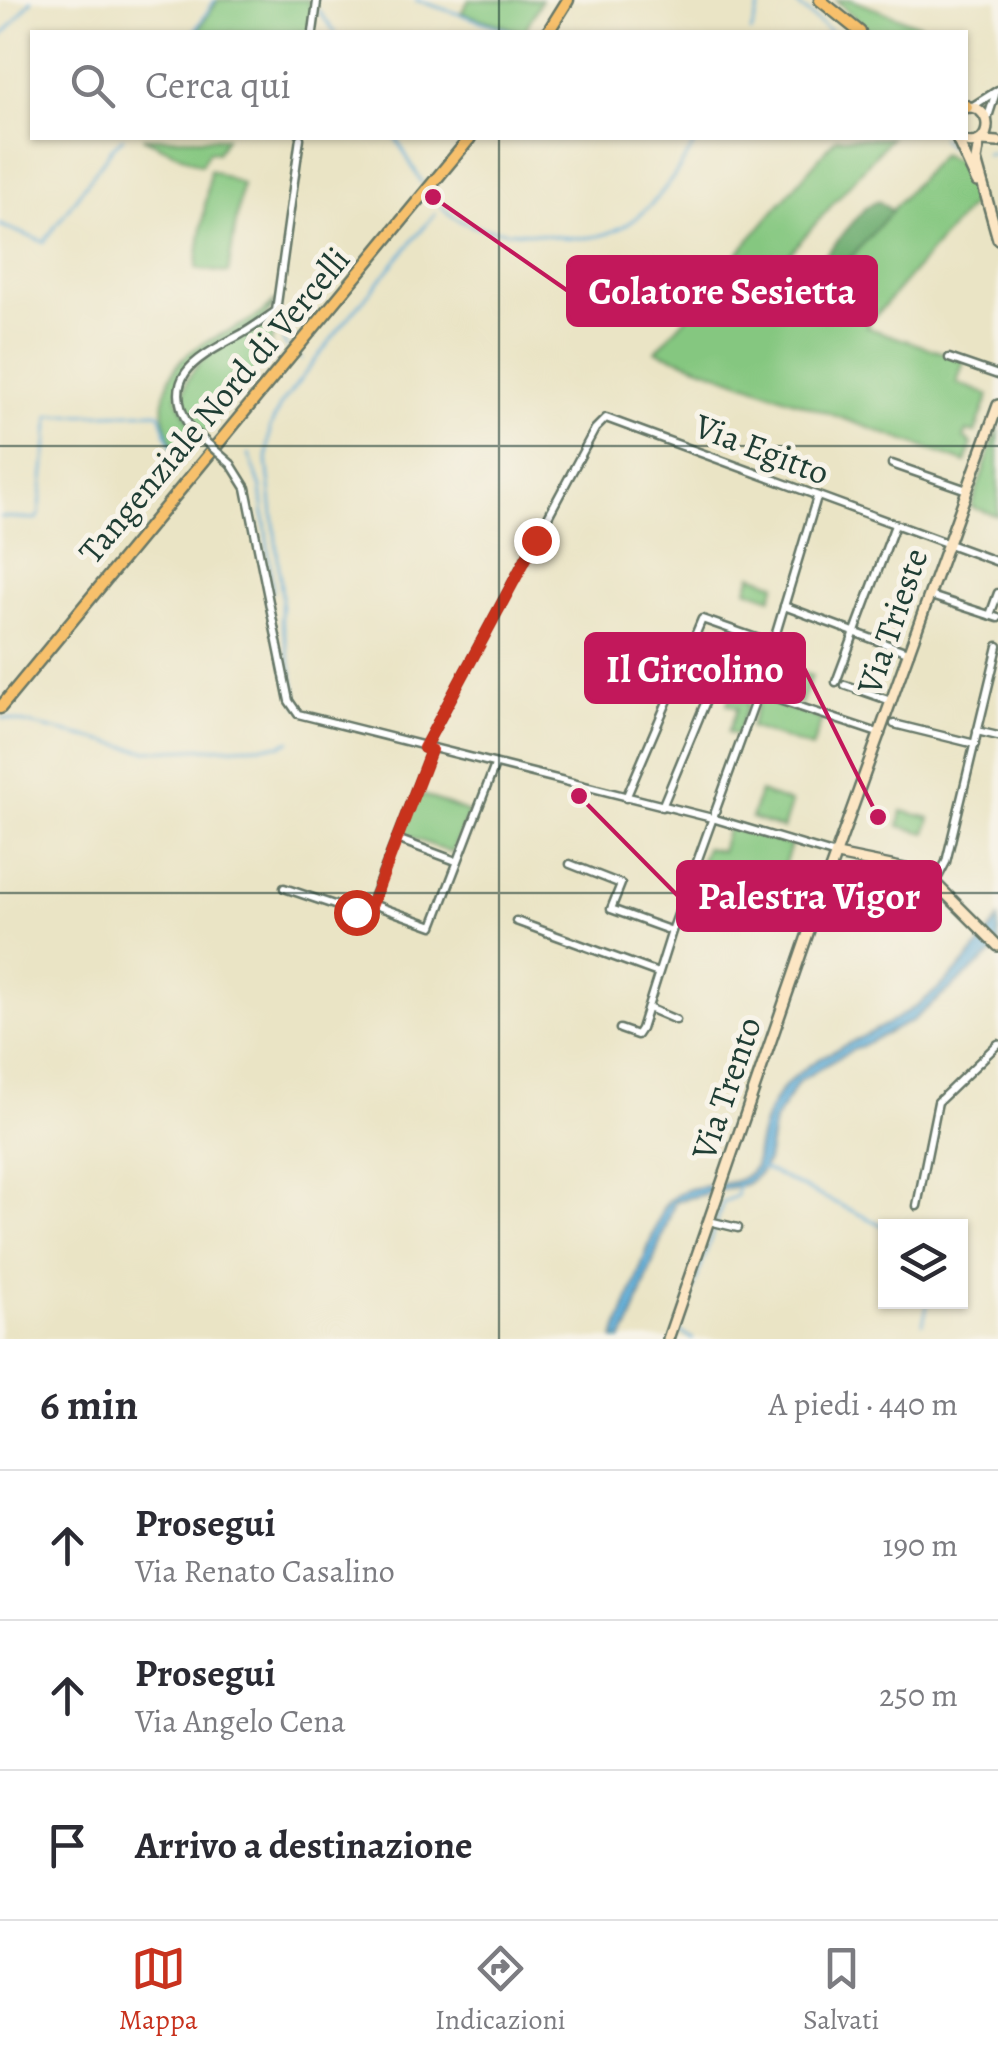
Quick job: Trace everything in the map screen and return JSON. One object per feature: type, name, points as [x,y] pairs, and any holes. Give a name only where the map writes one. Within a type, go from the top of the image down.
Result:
[{"type":"main road","points":[[549,30],[568,0]]},
{"type":"main road","points":[[811,0],[856,29]]},
{"type":"main road","points":[[820,0],[856,29]]},
{"type":"main road","points":[[829,0],[856,29]]},
{"type":"main road","name":"Tangenziale Nord di Vercelli","points":[[0,708],[468,140]]},
{"type":"street","points":[[992,124],[968,107],[998,91]]},
{"type":"street","points":[[998,91],[992,124],[980,142],[976,160],[998,239]]},
{"type":"street","points":[[300,140],[276,311],[236,338],[205,352],[190,366],[179,398],[190,428],[231,464],[246,488],[293,710],[427,749],[712,818],[837,856],[914,870],[936,881],[998,946]]},
{"type":"street","points":[[958,140],[990,214]]},
{"type":"street","points":[[961,140],[968,144],[998,142]]},
{"type":"street","points":[[949,358],[998,375]]},
{"type":"street","name":"Via Trieste","points":[[837,856],[998,405]]},
{"type":"street","name":"Via Egitto","points":[[427,749],[594,429],[606,418],[998,562]]},
{"type":"street","points":[[892,464],[967,490]]},
{"type":"street","points":[[620,1029],[637,1035],[648,1008],[758,693],[817,497]]},
{"type":"street","points":[[893,702],[841,684],[855,632],[896,525]]},
{"type":"street","points":[[931,596],[994,616],[998,593]]},
{"type":"street","points":[[784,606],[910,653]]},
{"type":"street","points":[[772,644],[702,619],[683,664],[881,734]]},
{"type":"street","points":[[936,881],[946,862],[998,646]]},
{"type":"street","points":[[662,807],[716,677]]},
{"type":"street","points":[[626,798],[673,688]]},
{"type":"street","points":[[894,724],[974,744]]},
{"type":"street","points":[[977,731],[998,736]]},
{"type":"street","points":[[284,888],[356,912],[368,911],[427,749]]},
{"type":"street","points":[[372,904],[433,926],[495,765]]},
{"type":"street","points":[[396,839],[457,862]]},
{"type":"street","name":"Via Trento","points":[[668,1339],[714,1222],[717,1196],[837,856]]},
{"type":"street","points":[[570,864],[621,884],[612,909],[672,931]]},
{"type":"street","points":[[516,921],[658,972]]},
{"type":"street","points":[[648,1008],[676,1020]]},
{"type":"street","points":[[917,1206],[938,1102],[998,1044]]},
{"type":"street","points":[[714,1222],[738,1228]]},
{"type":"green space","points":[[218,0],[308,0],[313,14],[310,30],[198,30]]},
{"type":"green space","points":[[469,0],[541,0],[525,30],[461,13]]},
{"type":"green space","points":[[836,0],[852,0],[926,30],[869,30]]},
{"type":"green space","points":[[147,140],[225,140],[217,153],[209,151],[201,165]]},
{"type":"green space","points":[[834,140],[888,140],[757,291],[807,307],[941,154],[960,162],[975,200],[866,327],[964,360],[957,383],[989,395],[975,433],[967,431],[964,438],[972,444],[966,463],[656,351],[717,283],[726,267]]},
{"type":"green space","points":[[210,170],[242,184],[228,273],[196,269]]},
{"type":"green space","points":[[878,201],[892,211],[807,307],[787,301],[865,208]]},
{"type":"green space","points":[[276,300],[261,320],[202,353],[187,369],[177,398],[198,439],[174,470],[174,452],[163,409],[170,378],[193,350],[261,314]]},
{"type":"green space","points":[[267,321],[274,330],[268,356],[203,435],[184,412],[188,378],[209,355]]},
{"type":"green space","points":[[998,428],[998,516],[971,507]]},
{"type":"green space","points":[[752,575],[776,584],[771,598],[747,589]]},
{"type":"green space","points":[[704,624],[732,635],[716,672],[690,660],[692,655],[702,658],[703,654],[694,650]]},
{"type":"green space","points":[[772,662],[812,676],[801,704],[763,691]]},
{"type":"green space","points":[[729,698],[749,703],[737,735],[728,732],[738,708],[727,704]]},
{"type":"green space","points":[[760,698],[822,719],[812,748],[750,727]]},
{"type":"green space","points":[[760,792],[791,803],[783,829],[751,818]]},
{"type":"green space","points":[[418,793],[469,813],[452,853],[402,834]]},
{"type":"green space","points":[[902,811],[930,818],[926,833],[899,826]]},
{"type":"green space","points":[[728,827],[791,845],[775,891],[700,863],[706,848],[721,851]]},
{"type":"water","points":[[998,920],[998,949],[912,1021],[799,1081],[774,1121],[767,1161],[760,1173],[746,1184],[675,1201],[630,1325],[622,1339],[614,1339],[663,1208],[671,1199],[688,1190],[736,1181],[749,1173],[755,1167],[761,1131],[788,1083],[829,1053],[880,1028],[933,993],[957,971]]},
{"type":"waterway","points":[[0,39],[32,0]]},
{"type":"waterway","points":[[195,30],[215,0]]},
{"type":"waterway","points":[[416,0],[508,30]]},
{"type":"waterway","points":[[752,30],[762,0]]},
{"type":"waterway","points":[[792,0],[829,30]]},
{"type":"waterway","points":[[318,10],[333,30]]},
{"type":"waterway","points":[[0,225],[44,242],[121,140]]},
{"type":"waterway","points":[[397,140],[422,183]]},
{"type":"waterway","points":[[440,205],[466,224],[485,229],[571,238],[600,236],[619,229],[651,204],[697,140]]},
{"type":"waterway","points":[[943,140],[948,146]]},
{"type":"waterway","points":[[986,154],[998,153]]},
{"type":"waterway","points":[[299,707],[281,618],[267,460],[270,428],[280,406],[340,328],[435,214]]},
{"type":"waterway","points":[[282,339],[287,347]]},
{"type":"waterway","points":[[299,357],[302,360]]},
{"type":"waterway","points":[[0,517],[39,516],[50,416],[156,412],[176,461]]},
{"type":"waterway","points":[[249,454],[261,488],[273,592]]},
{"type":"waterway","points":[[3,718],[146,751],[281,745],[290,741]]},
{"type":"waterway","points":[[760,1167],[878,1223]]},
{"type":"waterway","points":[[693,1339],[679,1331],[723,1202],[736,1196],[738,1185]]},
{"type":"waterway","points":[[923,1323],[926,1309]]},
{"type":"place","name":"Colatore Sesietta","points":[[433,197]]},
{"type":"place","name":"Palestra Vigor","points":[[579,796]]},
{"type":"place","name":"Il Circolino","points":[[878,817]]},
{"type":"route","points":[[356,912],[368,911],[372,904],[431,750],[424,748],[536,540]]}]
